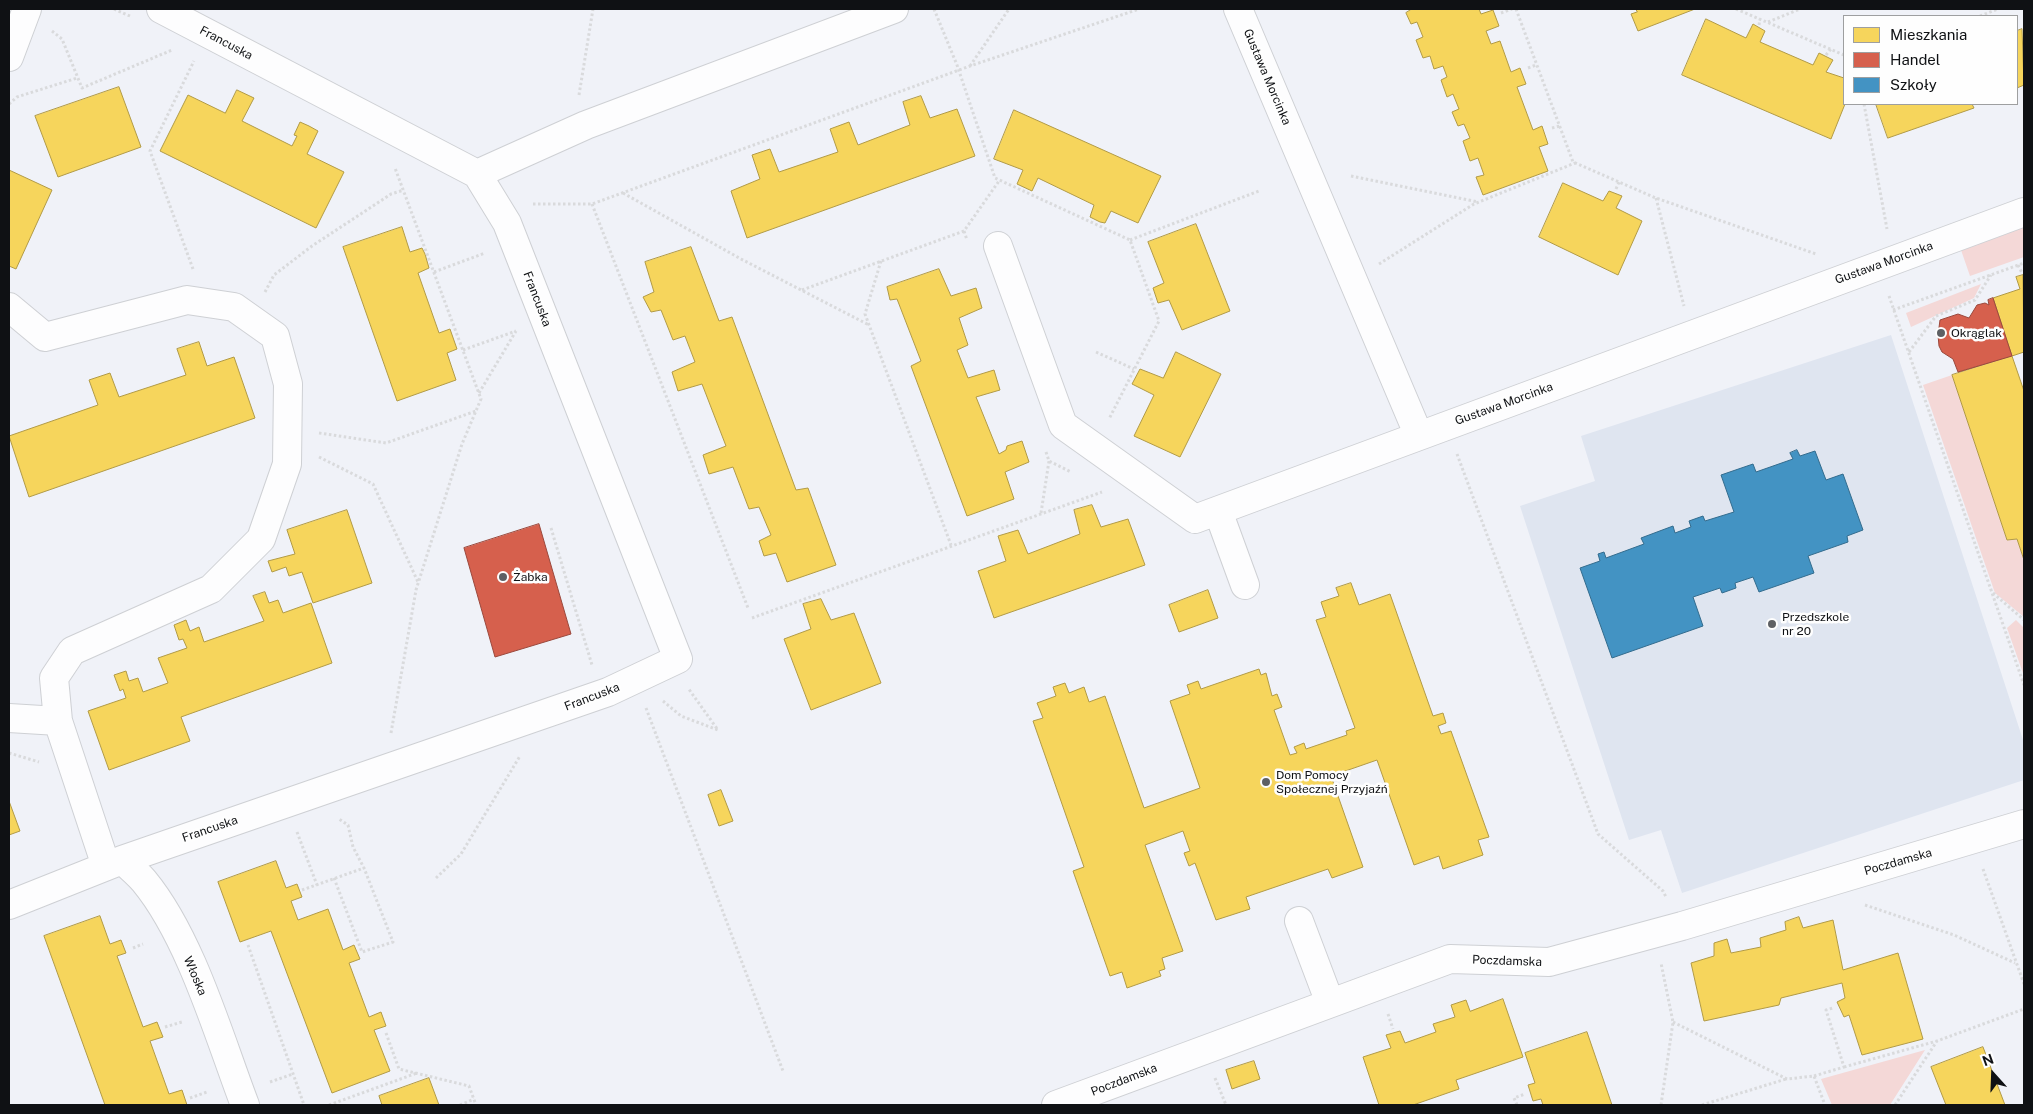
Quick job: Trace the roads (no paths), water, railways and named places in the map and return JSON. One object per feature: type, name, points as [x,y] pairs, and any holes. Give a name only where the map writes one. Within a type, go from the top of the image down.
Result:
[{"type":"street","name":"Francuska","points":[[9,905],[114,863],[608,692],[678,660],[507,223],[477,174],[161,9]]},
{"type":"street","points":[[477,174],[586,125],[894,9]]},
{"type":"street","name":"Gustawa Morcinka","points":[[1238,9],[1420,436],[1887,261],[2024,212]]},
{"type":"street","points":[[9,57],[27,10]]},
{"type":"street","points":[[998,246],[1063,425],[1195,519],[1420,436]]},
{"type":"street","points":[[9,307],[45,337],[187,300],[234,307],[275,336],[288,384],[287,464],[261,539],[211,589],[72,651],[54,678],[58,721],[114,863]]},
{"type":"street","points":[[1218,511],[1245,585]]},
{"type":"street","points":[[9,718],[58,721]]},
{"type":"street","name":"Poczdamska","points":[[1056,1105],[1450,959],[1549,962],[1682,926],[1972,840],[2022,833]]},
{"type":"street","name":"Włoska","points":[[114,863],[145,882],[178,934],[211,1013],[245,1105]]},
{"type":"street","points":[[1299,921],[1330,1003]]},
{"type":"place","name":"Okrąglak","points":[[1941,333]]},
{"type":"place","name":"Żabka","points":[[503,577]]},
{"type":"place","name":"Przedszkole nr 20","points":[[1772,624]]},
{"type":"place","name":"Dom Pomocy Społecznej Przyjaźń","points":[[1266,782]]}]
